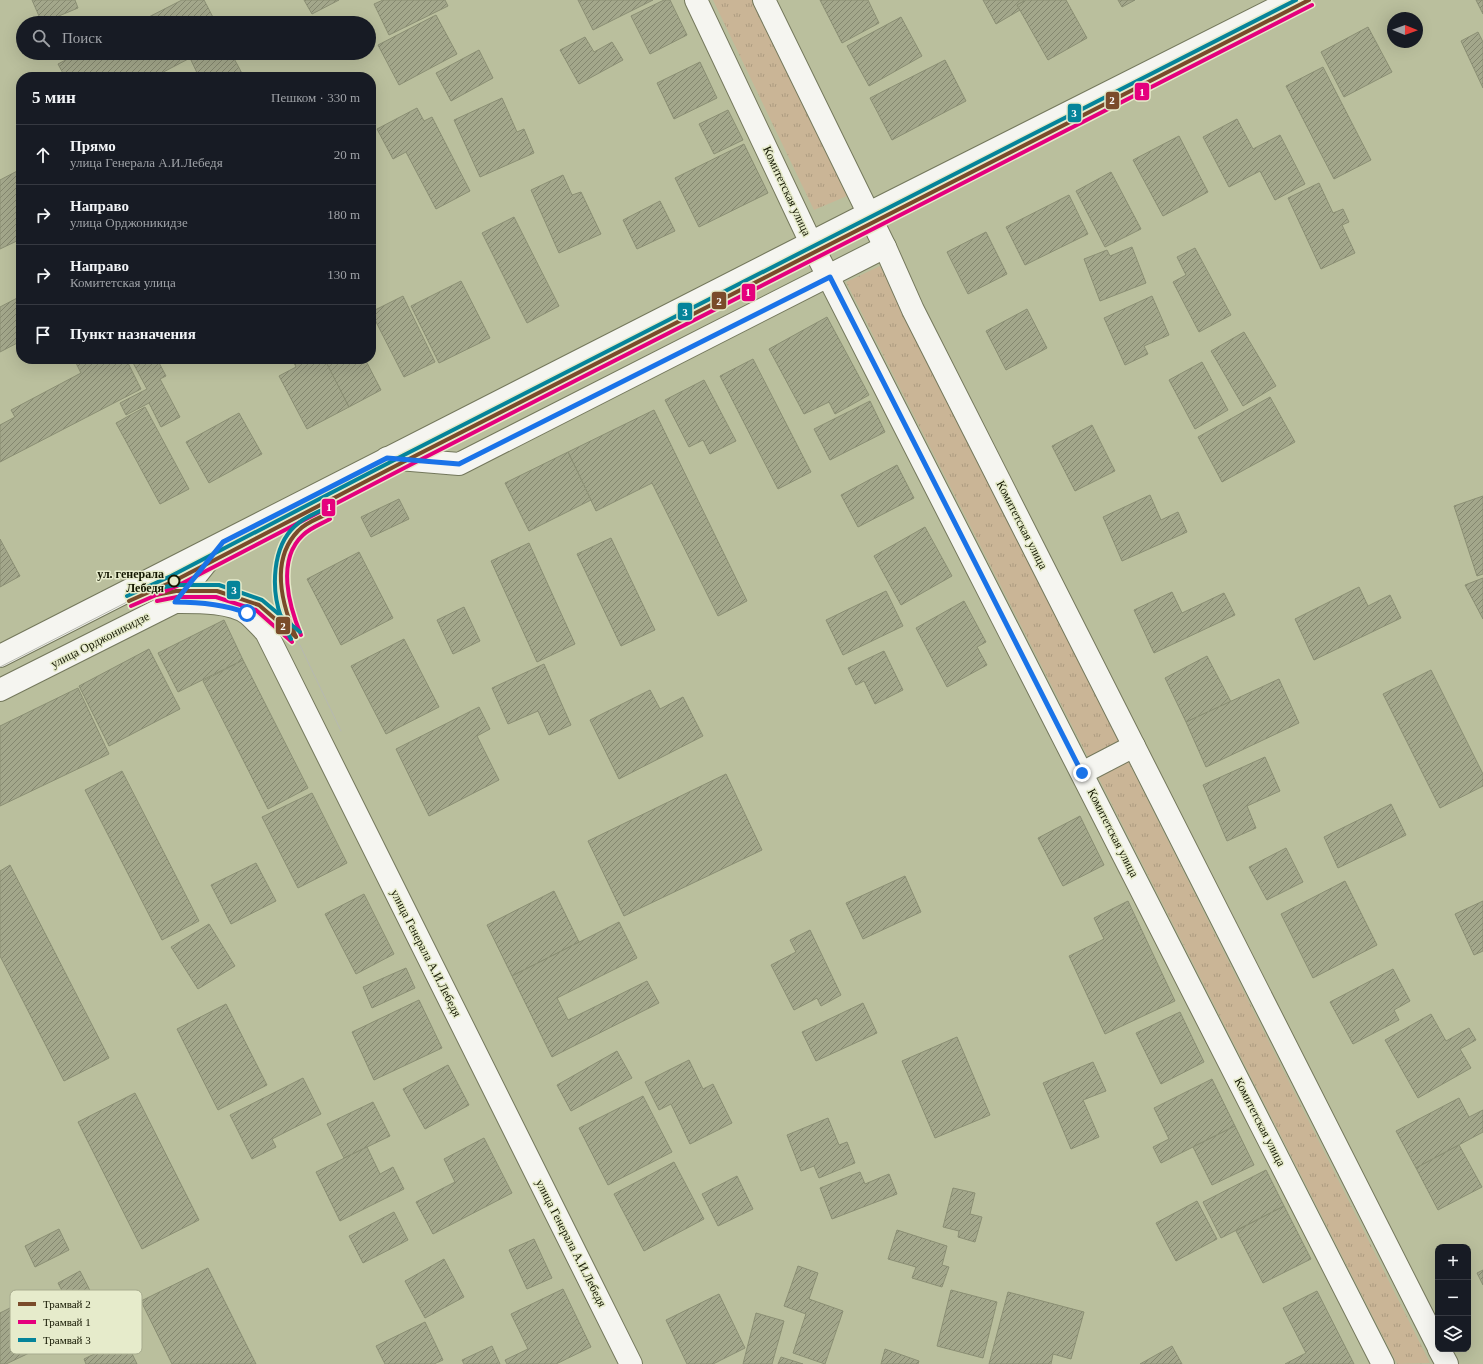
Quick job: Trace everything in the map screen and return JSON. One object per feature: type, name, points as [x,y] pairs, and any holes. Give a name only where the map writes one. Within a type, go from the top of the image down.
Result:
[{"type":"street","name":"Комитетская улица","points":[[696,0],[811,243],[830,277],[1382,1364]]},
{"type":"street","name":"Комитетская улица","points":[[764,0],[869,213],[913,310],[1435,1340]]},
{"type":"street","name":"улица Орджоникидзе","points":[[0,656],[869,213],[1292,0]]},
{"type":"street","points":[[387,458],[459,464],[885,248]]},
{"type":"street","name":"улица Орджоникидзе","points":[[0,690],[175,602],[223,542]]},
{"type":"street","name":"улица Генерала А.И.Лебедя","points":[[175,602],[204,602],[230,607],[247,613],[266,632],[631,1364]]},
{"type":"street","points":[[1082,773],[1134,746]]},
{"type":"street","name":"Комитетская улица","points":[[1441,1352],[1447,1364]]},
{"type":"green space","points":[[713,0],[752,0],[847,196],[814,210]]},
{"type":"green space","points":[[880,266],[1430,1363],[1397,1364],[846,282]]},
{"type":"building","points":[[32,0],[75,0],[78,8],[59,16],[39,16]]},
{"type":"building","points":[[182,0],[204,0],[212,16],[151,16]]},
{"type":"building","points":[[304,0],[339,0],[312,14]]},
{"type":"building","points":[[383,0],[445,0],[448,6],[389,35],[374,4]]},
{"type":"building","points":[[578,0],[653,0],[593,30]]},
{"type":"building","points":[[664,0],[670,0],[687,35],[650,54],[631,16]]},
{"type":"building","points":[[820,0],[868,0],[879,23],[842,43]]},
{"type":"building","points":[[983,0],[1024,1],[1017,5],[1020,10],[996,24]]},
{"type":"building","points":[[1026,0],[1066,0],[1087,38],[1048,60],[1017,5]]},
{"type":"building","points":[[1118,0],[1135,0],[1122,7]]},
{"type":"building","points":[[1476,0],[1483,0],[1483,14]]},
{"type":"building","points":[[436,15],[457,54],[399,85],[378,45]]},
{"type":"building","points":[[901,17],[922,56],[869,86],[847,46]]},
{"type":"building","points":[[1368,27],[1392,72],[1344,97],[1321,52]]},
{"type":"building","points":[[1478,32],[1483,42],[1483,88],[1461,41]]},
{"type":"building","points":[[585,37],[594,52],[612,42],[623,60],[579,84],[560,50]]},
{"type":"building","points":[[479,50],[493,78],[451,101],[436,73]]},
{"type":"building","points":[[66,60],[186,60],[163,72],[62,72],[58,64]]},
{"type":"building","points":[[191,60],[235,60],[241,72],[197,72]]},
{"type":"building","points":[[945,60],[966,101],[892,140],[870,98]]},
{"type":"building","points":[[700,62],[717,98],[674,119],[657,83]]},
{"type":"building","points":[[1323,67],[1371,160],[1334,179],[1286,86]]},
{"type":"building","points":[[502,98],[517,132],[524,129],[534,153],[480,177],[454,120]]},
{"type":"building","points":[[417,108],[424,121],[432,117],[470,191],[436,209],[406,152],[393,159],[377,129]]},
{"type":"building","points":[[728,110],[743,140],[714,154],[699,124]]},
{"type":"building","points":[[1237,119],[1253,149],[1280,135],[1305,184],[1275,200],[1260,171],[1229,187],[1203,137]]},
{"type":"building","points":[[1179,136],[1208,192],[1163,216],[1133,160]]},
{"type":"building","points":[[744,144],[768,193],[699,227],[675,178]]},
{"type":"building","points":[[16,172],[16,241],[0,249],[0,180]]},
{"type":"building","points":[[1111,172],[1141,229],[1105,247],[1076,191]]},
{"type":"building","points":[[563,175],[572,195],[581,192],[601,234],[559,253],[531,190]]},
{"type":"building","points":[[1319,183],[1333,213],[1343,209],[1349,222],[1342,225],[1355,253],[1321,269],[1288,198]]},
{"type":"building","points":[[1069,195],[1088,234],[1025,265],[1006,227]]},
{"type":"building","points":[[660,201],[675,231],[637,249],[623,220]]},
{"type":"building","points":[[514,217],[559,306],[527,323],[482,233]]},
{"type":"building","points":[[986,232],[1007,274],[968,294],[947,252]]},
{"type":"building","points":[[1132,247],[1146,283],[1100,301],[1084,259],[1107,250],[1110,256]]},
{"type":"building","points":[[1195,248],[1231,315],[1199,332],[1173,282],[1186,275],[1177,257]]},
{"type":"building","points":[[461,281],[490,338],[439,363],[411,306]]},
{"type":"building","points":[[403,296],[435,362],[404,377],[376,322],[376,310]]},
{"type":"building","points":[[1152,296],[1169,335],[1144,346],[1148,354],[1125,365],[1104,318]]},
{"type":"building","points":[[16,299],[16,344],[0,352],[0,307]]},
{"type":"building","points":[[1027,309],[1047,348],[1006,370],[986,331]]},
{"type":"building","points":[[827,317],[869,395],[835,414],[829,402],[804,414],[769,349]]},
{"type":"building","points":[[1244,332],[1276,386],[1243,406],[1211,351]]},
{"type":"building","points":[[753,359],[811,472],[778,489],[720,376]]},
{"type":"building","points":[[1202,362],[1228,410],[1195,429],[1169,380]]},
{"type":"building","points":[[76,364],[128,364],[141,389],[0,462],[0,425],[15,417],[11,410],[81,373]]},
{"type":"building","points":[[134,364],[160,364],[166,376],[160,379],[180,417],[161,427],[149,403],[126,415],[120,403],[147,389]]},
{"type":"building","points":[[294,364],[328,364],[349,407],[307,429],[279,376],[296,367]]},
{"type":"building","points":[[327,364],[368,364],[381,390],[349,407]]},
{"type":"building","points":[[704,380],[736,441],[710,454],[703,440],[689,447],[665,400]]},
{"type":"building","points":[[1270,397],[1295,442],[1222,482],[1198,437]]},
{"type":"building","points":[[870,401],[885,432],[830,460],[814,429]]},
{"type":"building","points":[[145,407],[189,489],[160,504],[116,423]]},
{"type":"building","points":[[654,410],[747,601],[718,616],[652,483],[596,511],[568,452]]},
{"type":"building","points":[[239,413],[262,454],[209,483],[186,442]]},
{"type":"building","points":[[1092,425],[1115,471],[1075,491],[1052,446]]},
{"type":"building","points":[[568,452],[591,500],[529,531],[505,483]]},
{"type":"building","points":[[897,465],[914,498],[858,527],[841,495]]},
{"type":"building","points":[[1150,495],[1161,520],[1178,512],[1187,532],[1122,561],[1103,517]]},
{"type":"building","points":[[1483,496],[1483,574],[1477,576],[1454,506]]},
{"type":"building","points":[[399,499],[409,519],[371,537],[361,517]]},
{"type":"building","points":[[925,527],[952,576],[901,605],[874,556]]},
{"type":"building","points":[[611,538],[655,630],[621,646],[577,554]]},
{"type":"building","points":[[0,539],[20,576],[0,587]]},
{"type":"building","points":[[529,543],[575,644],[537,662],[491,561]]},
{"type":"building","points":[[359,552],[393,618],[341,645],[307,579]]},
{"type":"building","points":[[1483,578],[1483,619],[1465,585]]},
{"type":"building","points":[[1359,587],[1368,606],[1390,595],[1401,618],[1314,660],[1295,619]]},
{"type":"building","points":[[886,591],[903,626],[843,655],[826,620]]},
{"type":"building","points":[[1172,592],[1182,613],[1224,593],[1235,615],[1154,653],[1134,610]]},
{"type":"building","points":[[964,601],[986,642],[977,647],[987,665],[947,687],[916,628]]},
{"type":"building","points":[[464,607],[480,641],[453,654],[437,620]]},
{"type":"building","points":[[224,620],[243,660],[178,692],[158,653]]},
{"type":"building","points":[[404,639],[439,707],[386,734],[351,666]]},
{"type":"building","points":[[149,649],[180,709],[109,746],[79,686]]},
{"type":"building","points":[[884,651],[903,690],[875,704],[864,681],[856,685],[848,668]]},
{"type":"building","points":[[1207,656],[1231,702],[1186,722],[1165,678]]},
{"type":"building","points":[[243,660],[308,788],[268,809],[203,681]]},
{"type":"building","points":[[544,664],[571,725],[549,735],[538,711],[508,724],[492,688]]},
{"type":"building","points":[[1431,670],[1483,774],[1483,786],[1440,808],[1383,694]]},
{"type":"building","points":[[1279,679],[1299,723],[1206,767],[1186,722]]},
{"type":"building","points":[[78,688],[109,754],[0,806],[0,726]]},
{"type":"building","points":[[650,690],[660,709],[683,697],[703,736],[619,779],[590,720]]},
{"type":"building","points":[[479,707],[490,729],[477,736],[499,780],[429,816],[396,749]]},
{"type":"building","points":[[1265,757],[1280,791],[1247,806],[1256,828],[1227,841],[1203,785]]},
{"type":"building","points":[[122,771],[199,921],[162,940],[85,790]]},
{"type":"building","points":[[726,774],[762,850],[624,916],[588,841]]},
{"type":"building","points":[[312,793],[347,863],[298,888],[262,817]]},
{"type":"building","points":[[1391,804],[1406,835],[1338,868],[1324,837]]},
{"type":"building","points":[[1080,816],[1104,865],[1063,886],[1038,838]]},
{"type":"building","points":[[1286,848],[1303,882],[1267,900],[1249,867]]},
{"type":"building","points":[[256,863],[276,901],[231,924],[211,885]]},
{"type":"building","points":[[10,865],[109,1058],[64,1081],[0,956],[0,871]]},
{"type":"building","points":[[905,876],[921,912],[863,939],[846,903]]},
{"type":"building","points":[[1345,881],[1377,945],[1313,978],[1281,914]]},
{"type":"building","points":[[554,891],[579,942],[512,976],[487,925]]},
{"type":"building","points":[[364,894],[394,954],[356,974],[325,914]]},
{"type":"building","points":[[1128,901],[1175,1001],[1105,1034],[1069,956],[1104,939],[1094,918]]},
{"type":"building","points":[[1483,901],[1483,951],[1474,955],[1455,914]]},
{"type":"building","points":[[619,922],[637,958],[557,998],[568,1020],[647,981],[659,1003],[552,1057],[512,976]]},
{"type":"building","points":[[209,924],[235,966],[198,989],[171,947]]},
{"type":"building","points":[[810,930],[841,995],[821,1006],[817,998],[794,1010],[771,965],[796,952],[790,940]]},
{"type":"building","points":[[406,968],[415,988],[372,1008],[363,987]]},
{"type":"building","points":[[1393,969],[1410,1001],[1394,1010],[1399,1020],[1353,1044],[1330,1002]]},
{"type":"building","points":[[419,1000],[442,1048],[374,1080],[352,1032]]},
{"type":"building","points":[[863,1003],[877,1033],[816,1061],[802,1032]]},
{"type":"building","points":[[226,1004],[267,1085],[218,1110],[177,1029]]},
{"type":"building","points":[[1180,1012],[1204,1062],[1161,1084],[1136,1033]]},
{"type":"building","points":[[1431,1014],[1446,1041],[1469,1028],[1476,1040],[1460,1049],[1471,1068],[1418,1098],[1385,1040]]},
{"type":"building","points":[[957,1037],[990,1115],[935,1138],[902,1061]]},
{"type":"building","points":[[617,1051],[632,1078],[571,1111],[557,1085]]},
{"type":"building","points":[[689,1060],[703,1089],[713,1084],[732,1123],[690,1144],[671,1104],[659,1110],[645,1082]]},
{"type":"building","points":[[1093,1062],[1106,1091],[1083,1100],[1099,1137],[1071,1149],[1043,1083]]},
{"type":"building","points":[[448,1065],[469,1105],[425,1129],[403,1089]]},
{"type":"building","points":[[303,1078],[321,1114],[272,1139],[276,1147],[252,1159],[230,1115]]},
{"type":"building","points":[[1212,1079],[1235,1126],[1161,1163],[1153,1147],[1169,1139],[1154,1108]]},
{"type":"building","points":[[135,1093],[199,1220],[142,1249],[78,1122]]},
{"type":"building","points":[[643,1096],[672,1152],[608,1185],[579,1128]]},
{"type":"building","points":[[1459,1098],[1469,1117],[1483,1110],[1483,1132],[1416,1168],[1396,1131]]},
{"type":"building","points":[[373,1102],[390,1136],[344,1158],[327,1124]]},
{"type":"building","points":[[828,1118],[839,1145],[847,1142],[855,1163],[819,1178],[814,1166],[801,1171],[787,1135]]},
{"type":"building","points":[[1235,1126],[1254,1165],[1212,1185],[1193,1147]]},
{"type":"building","points":[[484,1138],[512,1193],[433,1234],[416,1202],[455,1182],[444,1159]]},
{"type":"building","points":[[1459,1145],[1482,1187],[1438,1210],[1416,1168]]},
{"type":"building","points":[[367,1147],[380,1174],[393,1167],[404,1189],[340,1221],[316,1172]]},
{"type":"building","points":[[674,1162],[704,1219],[644,1251],[614,1194]]},
{"type":"building","points":[[1266,1170],[1284,1206],[1221,1238],[1203,1202]]},
{"type":"building","points":[[860,1172],[865,1184],[889,1174],[897,1194],[832,1219],[820,1188]]},
{"type":"building","points":[[737,1176],[753,1209],[718,1226],[702,1194]]},
{"type":"building","points":[[953,1188],[975,1193],[970,1214],[982,1217],[975,1242],[958,1237],[959,1231],[943,1227]]},
{"type":"building","points":[[1197,1201],[1217,1239],[1176,1261],[1156,1223]]},
{"type":"building","points":[[1284,1206],[1311,1259],[1263,1283],[1236,1231]]},
{"type":"building","points":[[394,1212],[408,1240],[363,1263],[349,1236]]},
{"type":"building","points":[[59,1229],[69,1250],[35,1267],[25,1246]]},
{"type":"building","points":[[897,1230],[947,1246],[942,1265],[949,1267],[942,1287],[912,1278],[916,1267],[888,1259]]},
{"type":"building","points":[[534,1239],[552,1278],[527,1289],[509,1250]]},
{"type":"building","points":[[444,1259],[464,1297],[425,1318],[405,1281]]},
{"type":"building","points":[[798,1266],[818,1273],[809,1299],[843,1311],[825,1364],[793,1353],[806,1314],[784,1306]]},
{"type":"building","points":[[208,1268],[256,1364],[172,1364],[142,1301]]},
{"type":"building","points":[[1483,1270],[1483,1285],[1477,1273]]},
{"type":"building","points":[[80,1271],[90,1290],[62,1290],[58,1283]]},
{"type":"building","points":[[563,1289],[591,1347],[556,1364],[507,1364],[505,1360],[528,1349],[511,1314]]},
{"type":"building","points":[[951,1290],[997,1302],[983,1358],[937,1346]]},
{"type":"building","points":[[1317,1291],[1354,1364],[1285,1364],[1306,1353],[1283,1308]]},
{"type":"building","points":[[1008,1292],[1084,1312],[1071,1359],[1053,1354],[1051,1364],[989,1364]]},
{"type":"building","points":[[719,1294],[745,1348],[713,1364],[687,1364],[666,1320]]},
{"type":"building","points":[[10,1308],[10,1354],[27,1354],[6,1364],[0,1364],[0,1313]]},
{"type":"building","points":[[756,1313],[784,1321],[772,1364],[743,1364]]},
{"type":"building","points":[[425,1322],[443,1360],[434,1364],[385,1364],[376,1346]]},
{"type":"building","points":[[492,1346],[500,1364],[464,1364],[462,1360]]},
{"type":"building","points":[[1172,1346],[1182,1364],[1140,1364]]},
{"type":"building","points":[[885,1349],[919,1361],[918,1364],[881,1364]]},
{"type":"building","points":[[94,1354],[132,1354],[137,1364],[86,1364],[84,1359]]},
{"type":"building","points":[[781,1357],[803,1364],[778,1364]]},
{"type":"tram line","name":"3","points":[[127,596],[171,576],[404,455],[1296,0]]},
{"type":"tram line","name":"2","points":[[129,601],[174,581],[407,460],[1309,0]]},
{"type":"tram line","name":"1","points":[[131,606],[177,586],[410,465],[1312,5]]},
{"type":"tram line","name":"3","points":[[291,639],[282,620],[276,594],[275,581],[278,557],[287,535],[295,526],[305,518],[324,509]]},
{"type":"tram line","name":"2","points":[[296,637],[286,611],[283,597],[281,569],[284,555],[289,543],[301,528],[311,521],[327,514]]},
{"type":"tram line","name":"1","points":[[301,635],[292,611],[287,584],[287,570],[290,557],[295,545],[303,535],[312,528],[330,519]]},
{"type":"tram line","name":"3","points":[[155,589],[175,585],[219,585],[262,600],[300,632]]},
{"type":"tram line","name":"2","points":[[156,595],[176,591],[217,591],[259,605],[296,637]]},
{"type":"tram line","name":"1","points":[[157,601],[177,597],[216,597],[256,610],[292,642]]},
{"type":"tram line","points":[[0,667],[129,601]]},
{"type":"tram line","points":[[296,637],[341,731]]},
{"type":"place","name":"ул. генерала Лебедя","points":[[174,581]]},
{"type":"route","points":[[247,613],[230,607],[204,602],[175,602],[223,542],[387,458],[459,464],[830,277],[1082,773]]}]
